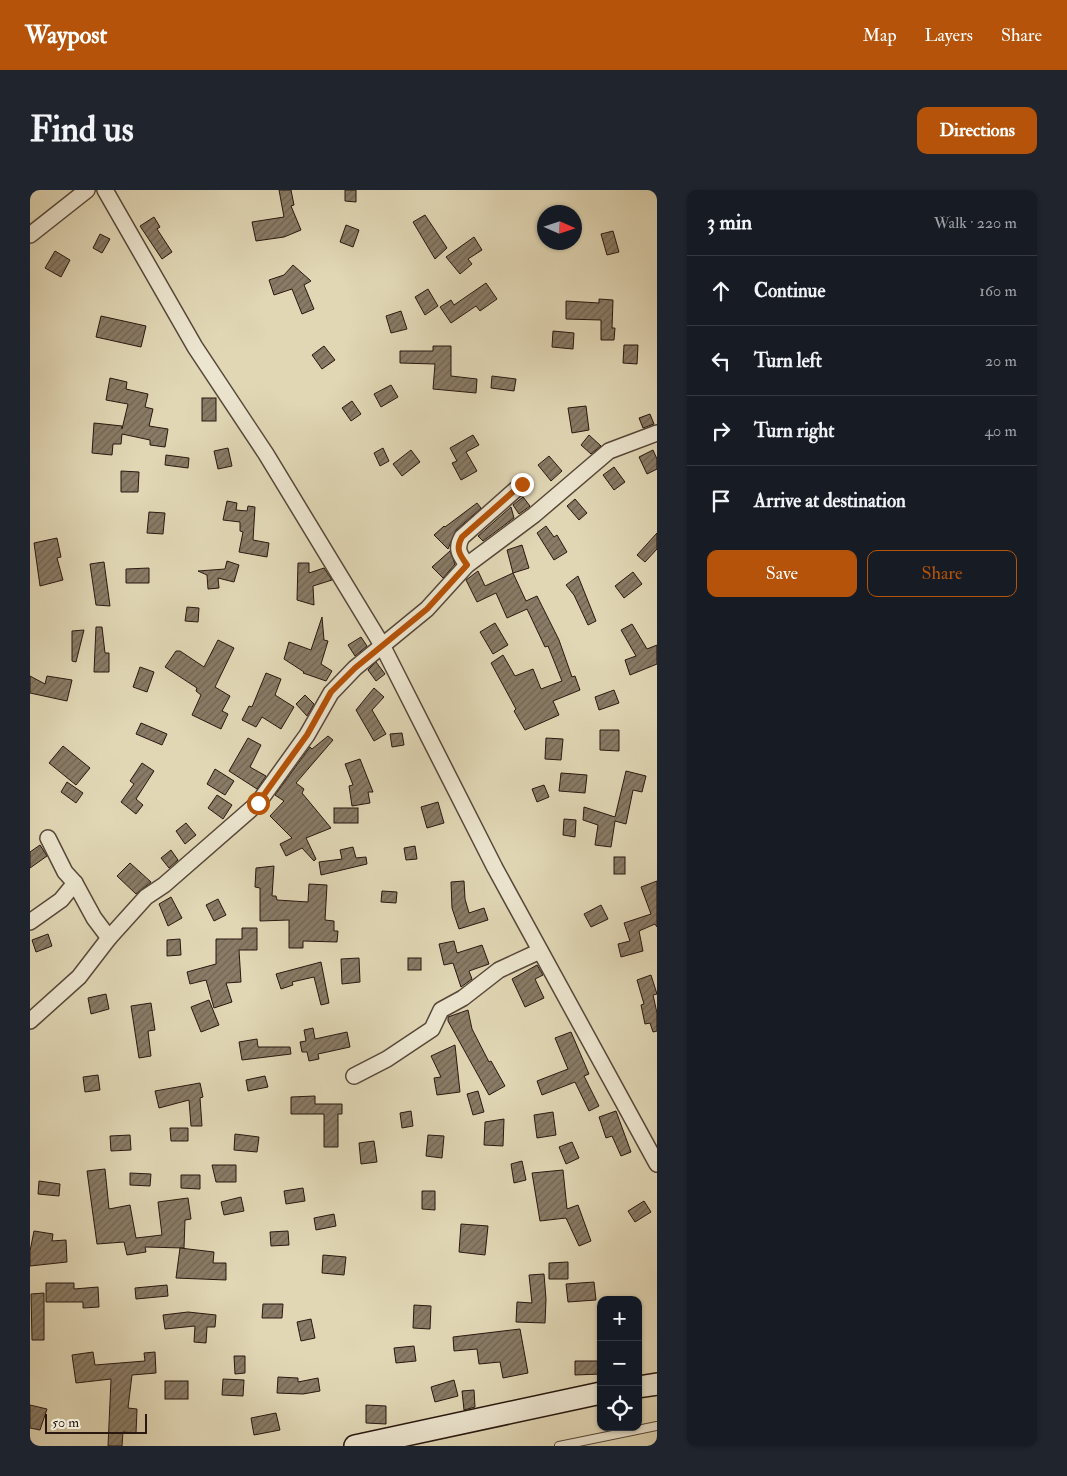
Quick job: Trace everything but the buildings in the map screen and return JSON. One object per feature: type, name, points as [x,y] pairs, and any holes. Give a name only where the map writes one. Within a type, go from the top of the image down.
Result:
[{"type":"street","points":[[30,235],[87,190]]},
{"type":"street","points":[[105,190],[196,347],[266,454],[382,646],[495,868],[657,1164]]},
{"type":"street","points":[[30,1021],[79,977],[109,938],[146,897],[164,885],[258,803],[307,735],[331,692],[427,609],[467,565],[534,515],[609,451],[657,433]]},
{"type":"street","points":[[467,565],[458,550],[458,544],[462,537],[522,484]]},
{"type":"street","points":[[48,838],[65,872],[75,883],[94,918],[109,938]]},
{"type":"street","points":[[30,922],[61,900],[75,883]]},
{"type":"street","points":[[354,1076],[387,1059],[432,1029],[441,1010],[463,998],[499,970],[540,951]]},
{"type":"street","points":[[642,1386],[657,1384]]},
{"type":"street","points":[[355,1446],[597,1394]]},
{"type":"lane","points":[[559,1446],[657,1426]]},
{"type":"route","points":[[258,803],[307,735],[331,692],[355,668],[377,652],[427,609],[467,565],[458,550],[458,544],[462,537],[522,484]]}]
